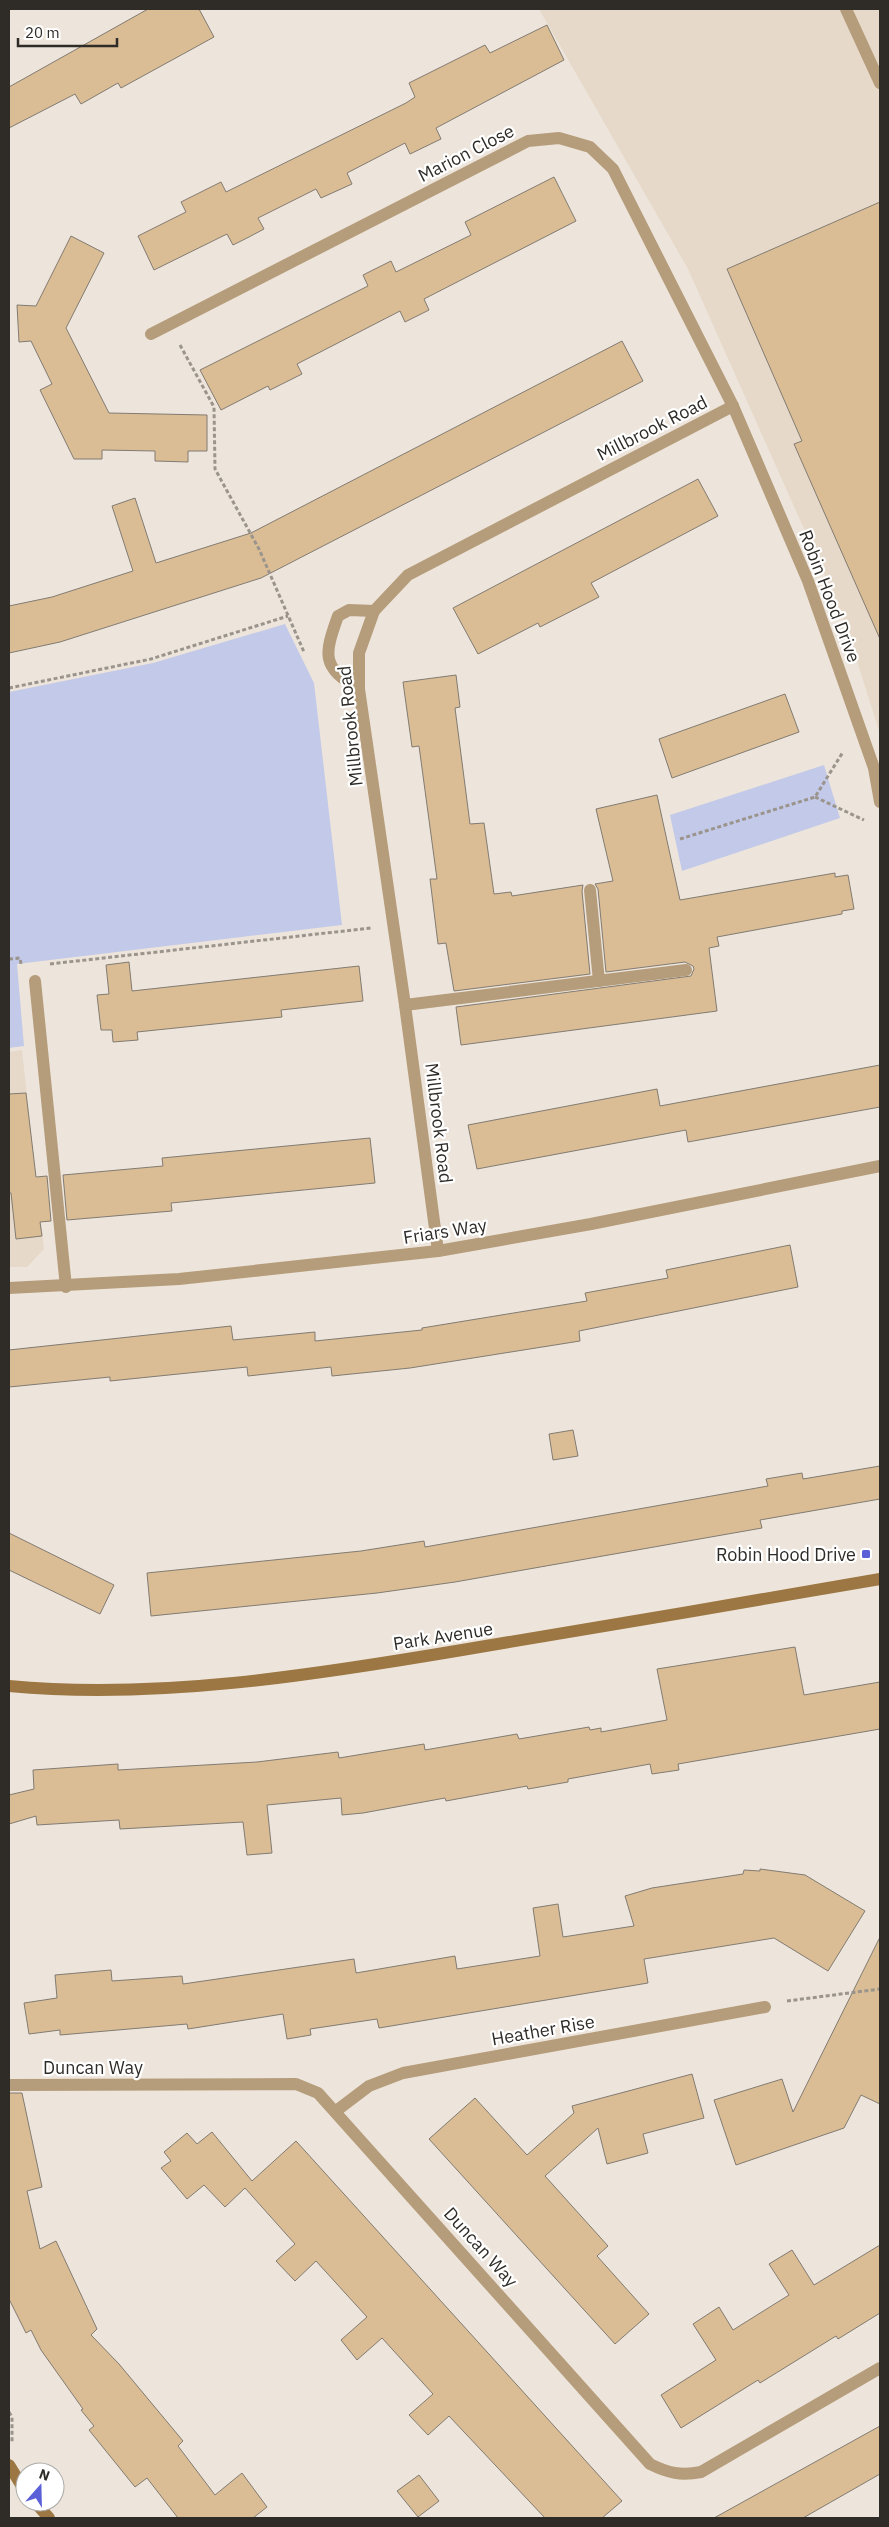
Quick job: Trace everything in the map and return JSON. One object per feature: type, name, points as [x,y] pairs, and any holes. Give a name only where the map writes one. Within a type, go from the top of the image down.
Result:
[{"type":"street","points":[[846,9],[880,83]]},
{"type":"street","name":"Marion Close","points":[[151,334],[528,141],[559,138],[590,147],[613,169],[733,406]]},
{"type":"street","name":"Millbrook Road","points":[[438,1251],[394,925],[359,689],[359,653],[374,612],[408,575],[733,406]]},
{"type":"street","name":"Robin Hood Drive","points":[[733,406],[808,580],[874,768],[880,802]]},
{"type":"street","points":[[359,689],[340,678],[329,664],[328,644],[338,616],[349,610],[374,612]]},
{"type":"street","points":[[590,890],[598,981]]},
{"type":"street","points":[[405,1005],[686,970]]},
{"type":"street","points":[[35,981],[66,1287]]},
{"type":"street","name":"Friars Way","points":[[9,1288],[66,1287],[292,1268],[438,1251],[639,1214],[880,1166]]},
{"type":"street","name":"Park Avenue","points":[[9,1686],[78,1691],[216,1684],[357,1668],[880,1579]]},
{"type":"street","name":"Heather Rise","points":[[336,2110],[369,2086],[403,2073],[765,2007]]},
{"type":"street","name":"Duncan Way","points":[[9,2085],[296,2084],[318,2093],[336,2110],[650,2464],[669,2473],[686,2475],[701,2472],[880,2368]]},
{"type":"path","points":[[169,325],[214,407],[215,469],[258,549],[304,653]]},
{"type":"path","points":[[9,688],[151,659],[288,616]]},
{"type":"path","points":[[680,838],[815,797],[859,726]]},
{"type":"path","points":[[815,797],[872,824]]},
{"type":"path","points":[[44,965],[394,925]]},
{"type":"path","points":[[9,959],[20,958],[21,967],[28,966]]},
{"type":"path","points":[[765,2007],[797,1998],[880,1989]]},
{"type":"shaded area","points":[[539,9],[880,9],[880,734],[842,614],[688,269]]},
{"type":"shaded area","points":[[285,624],[314,683],[342,925],[17,964],[24,1046],[9,1048],[9,692],[153,663]]},
{"type":"shaded area","points":[[824,765],[840,818],[682,871],[670,815]]},
{"type":"shaded area","points":[[22,1050],[44,1249],[27,1267],[9,1267],[9,1052]]},
{"type":"building","points":[[148,9],[199,9],[214,37],[121,88],[118,83],[81,104],[75,94],[9,128],[9,87]]},
{"type":"building","points":[[547,25],[564,60],[436,128],[441,139],[410,154],[405,143],[347,173],[352,184],[321,198],[316,189],[258,218],[264,229],[249,237],[233,245],[227,234],[154,270],[138,236],[186,212],[181,202],[221,182],[226,192],[406,103],[415,97],[409,83],[485,45],[490,53]]},
{"type":"building","points":[[554,177],[576,221],[424,299],[429,310],[405,322],[400,311],[297,364],[302,374],[270,390],[268,386],[221,410],[200,370],[368,286],[363,275],[391,261],[396,272],[471,235],[465,222]]},
{"type":"building","points":[[880,202],[880,639],[794,444],[802,441],[727,269]]},
{"type":"building","points":[[71,236],[104,253],[66,328],[109,413],[207,415],[207,451],[188,451],[188,462],[155,461],[155,451],[102,450],[102,459],[74,459],[40,390],[52,384],[31,341],[19,342],[17,305],[36,306]]},
{"type":"building","points":[[622,341],[643,381],[261,578],[60,642],[9,653],[9,606],[52,597],[133,571],[112,506],[135,498],[156,563],[251,533]]},
{"type":"building","points":[[698,479],[718,516],[591,583],[599,597],[540,627],[538,623],[478,654],[453,608]]},
{"type":"building","points":[[456,675],[460,707],[455,708],[470,824],[484,823],[494,894],[511,892],[512,896],[583,885],[590,974],[454,991],[446,943],[438,944],[430,879],[437,879],[419,746],[412,747],[403,682]]},
{"type":"building","points":[[785,694],[799,732],[672,778],[659,739]]},
{"type":"building","points":[[657,795],[680,900],[835,873],[835,877],[848,875],[854,909],[842,911],[842,914],[717,937],[719,946],[709,948],[717,1011],[461,1045],[456,1007],[691,976],[694,969],[693,966],[685,962],[606,972],[598,889],[595,884],[613,881],[596,809]]},
{"type":"building","points":[[129,962],[132,991],[359,966],[363,1001],[281,1010],[282,1017],[137,1032],[138,1040],[113,1042],[112,1030],[101,1030],[97,995],[109,994],[106,965]]},
{"type":"building","points":[[880,1065],[880,1107],[688,1142],[686,1130],[477,1169],[468,1125],[657,1089],[660,1106]]},
{"type":"building","points":[[26,1093],[36,1177],[47,1176],[51,1221],[40,1222],[42,1236],[16,1239],[11,1193],[9,1193],[9,1094]]},
{"type":"building","points":[[370,1138],[375,1183],[171,1203],[172,1211],[67,1220],[63,1175],[163,1166],[162,1158]]},
{"type":"building","points":[[790,1245],[798,1287],[579,1331],[580,1341],[410,1368],[332,1376],[331,1367],[248,1376],[247,1367],[110,1381],[110,1377],[9,1387],[9,1350],[231,1326],[233,1340],[315,1332],[315,1341],[422,1330],[422,1328],[587,1301],[585,1293],[668,1278],[666,1270]]},
{"type":"building","points":[[573,1430],[578,1456],[553,1460],[549,1434]]},
{"type":"building","points":[[880,1466],[880,1499],[760,1520],[762,1528],[455,1582],[377,1593],[151,1616],[147,1573],[361,1551],[424,1541],[425,1547],[768,1486],[766,1479],[802,1473],[803,1479]]},
{"type":"building","points":[[9,1533],[114,1585],[100,1614],[9,1570]]},
{"type":"building","points":[[795,1647],[804,1695],[880,1682],[880,1729],[678,1764],[679,1770],[652,1774],[650,1764],[568,1779],[568,1782],[528,1789],[527,1786],[446,1801],[445,1798],[363,1813],[342,1815],[341,1798],[267,1805],[272,1853],[247,1855],[243,1822],[120,1829],[119,1820],[37,1825],[36,1816],[9,1824],[9,1795],[34,1789],[33,1770],[118,1764],[118,1770],[257,1762],[338,1752],[339,1758],[424,1744],[425,1750],[517,1734],[519,1739],[589,1727],[590,1730],[601,1728],[601,1732],[667,1720],[657,1669]]},
{"type":"building","points":[[760,1869],[805,1875],[865,1911],[828,1971],[774,1938],[644,1959],[648,1983],[379,2028],[377,2019],[310,2029],[311,2035],[287,2039],[283,2014],[188,2029],[187,2024],[60,2035],[60,2030],[29,2034],[24,2003],[57,1998],[55,1975],[111,1970],[112,1981],[182,1976],[183,1984],[354,1959],[356,1973],[455,1956],[457,1969],[540,1956],[533,1908],[558,1904],[563,1937],[634,1926],[625,1896],[652,1888],[743,1874],[744,1870],[760,1871]]},
{"type":"building","points":[[880,1937],[880,2104],[861,2095],[844,2128],[736,2165],[714,2100],[782,2079],[793,2112]]},
{"type":"building","points":[[692,2074],[704,2118],[643,2134],[648,2153],[607,2164],[598,2128],[545,2176],[608,2246],[597,2256],[649,2314],[615,2344],[429,2139],[475,2098],[527,2155],[574,2113],[572,2106]]},
{"type":"building","points":[[9,2093],[22,2093],[42,2187],[27,2191],[40,2249],[56,2241],[97,2329],[91,2335],[119,2364],[183,2441],[178,2446],[215,2495],[242,2473],[267,2507],[253,2518],[178,2518],[147,2478],[135,2487],[89,2430],[94,2426],[81,2410],[83,2409],[41,2350],[31,2330],[26,2333],[9,2299]]},
{"type":"building","points":[[212,2132],[252,2181],[296,2141],[622,2501],[602,2518],[545,2518],[449,2416],[428,2435],[409,2415],[433,2394],[382,2338],[357,2360],[341,2340],[367,2317],[316,2261],[295,2281],[276,2261],[295,2244],[245,2188],[225,2207],[204,2185],[187,2199],[161,2168],[171,2161],[164,2152],[187,2133],[197,2144]]},
{"type":"building","points":[[880,2245],[880,2313],[838,2339],[836,2336],[760,2383],[758,2380],[681,2428],[661,2395],[716,2360],[693,2324],[719,2307],[733,2330],[789,2295],[769,2264],[792,2250],[814,2285]]},
{"type":"building","points":[[880,2426],[880,2474],[803,2518],[714,2518]]},
{"type":"building","points":[[419,2475],[439,2501],[418,2517],[397,2491]]},
{"type":"place","name":"Robin Hood Drive","points":[[866,1554]]}]
